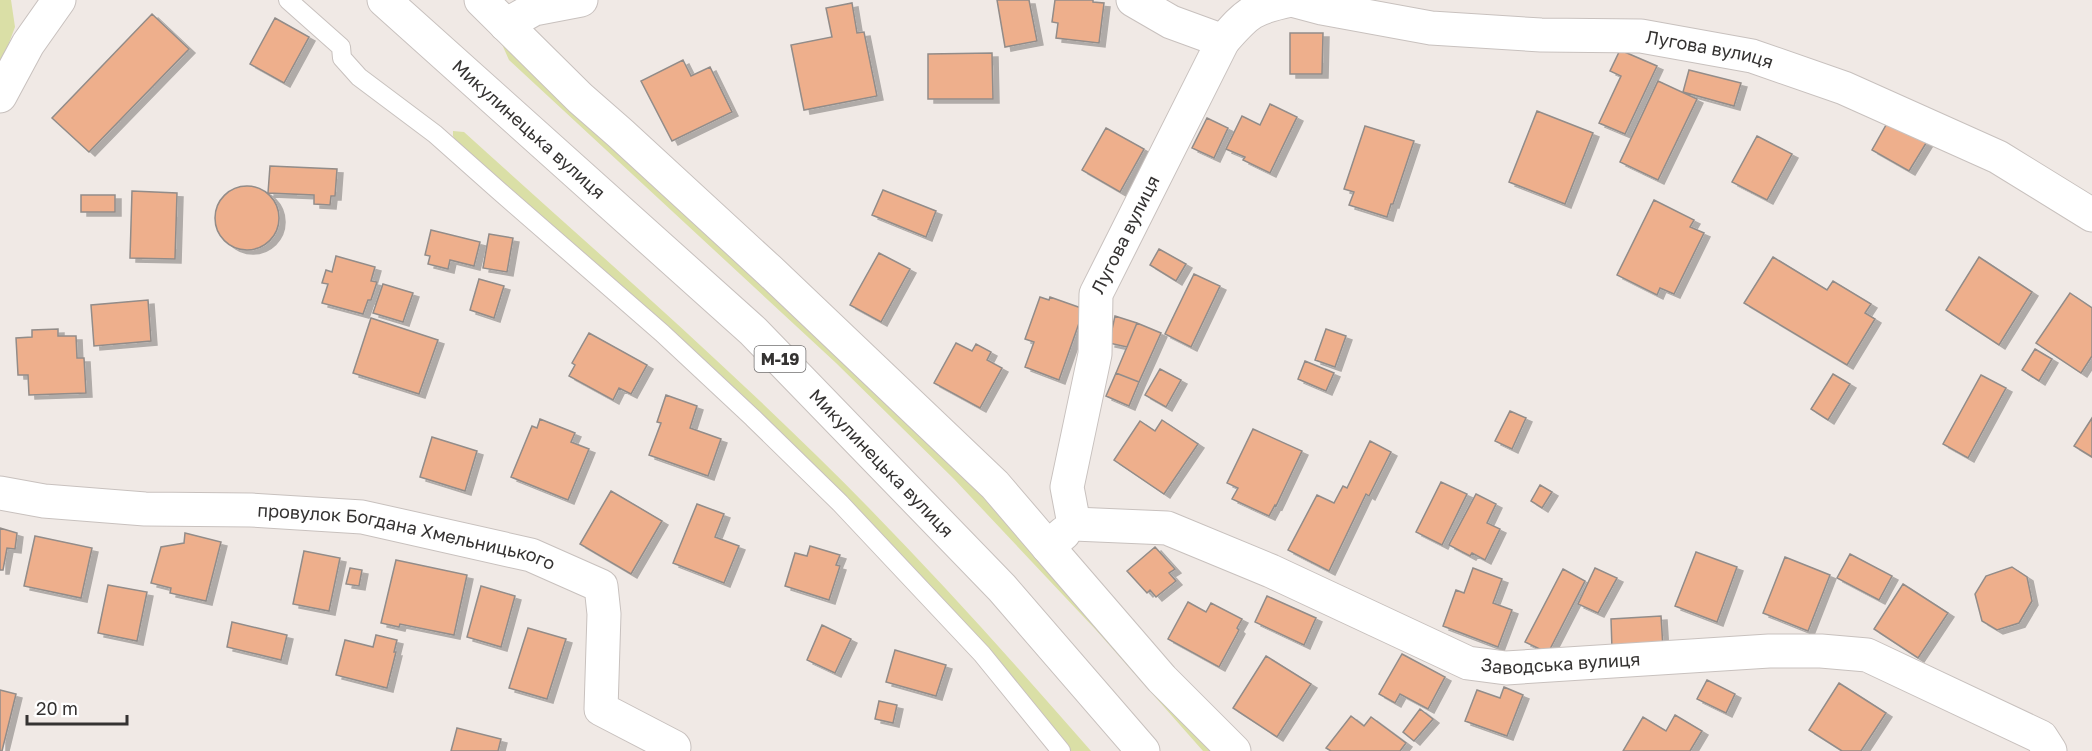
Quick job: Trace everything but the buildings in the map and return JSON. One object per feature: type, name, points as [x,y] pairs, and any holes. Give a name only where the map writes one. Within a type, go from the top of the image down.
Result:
[{"type":"main road","points":[[0,96],[28,44],[59,0]]},
{"type":"main road","name":"Микулинецька вулиця","points":[[384,0],[753,331],[1002,588],[1143,751]]},
{"type":"main road","points":[[480,0],[580,98],[621,133],[777,278],[995,485],[1162,679],[1233,751]]},
{"type":"main road","points":[[506,25],[534,9],[581,0]]},
{"type":"main road","points":[[1133,0],[1171,22],[1223,41]]},
{"type":"main road","name":"Лугова вулиця","points":[[1074,524],[1067,487],[1095,354],[1096,294],[1223,41],[1244,17],[1266,5],[1291,0],[1431,28],[1540,35],[1641,36],[1752,56],[1844,88],[1998,157],[2092,215]]},
{"type":"main road","name":"провулок Богдана Хмельницького","points":[[0,493],[44,501],[145,509],[251,510],[362,517],[531,555],[601,586],[604,614],[601,708],[674,747]]},
{"type":"main road","points":[[1048,547],[1074,524]]},
{"type":"main road","name":"Заводська вулиця","points":[[1074,524],[1167,528],[1271,571],[1468,663],[1506,668],[1769,651],[1821,651],[1866,655],[2041,737],[2050,751]]},
{"type":"lane","points":[[288,0],[341,47],[342,58],[359,77],[435,134],[662,333],[753,418],[840,503],[982,654],[1061,751]]},
{"type":"green space","points":[[0,0],[11,0],[15,27],[0,67]]},
{"type":"green space","points":[[501,42],[961,471],[1219,751],[1203,751],[1096,630],[954,479],[836,363],[509,60]]},
{"type":"green space","points":[[453,131],[464,132],[774,414],[957,601],[1091,751],[1069,751],[938,595],[456,141]]}]
